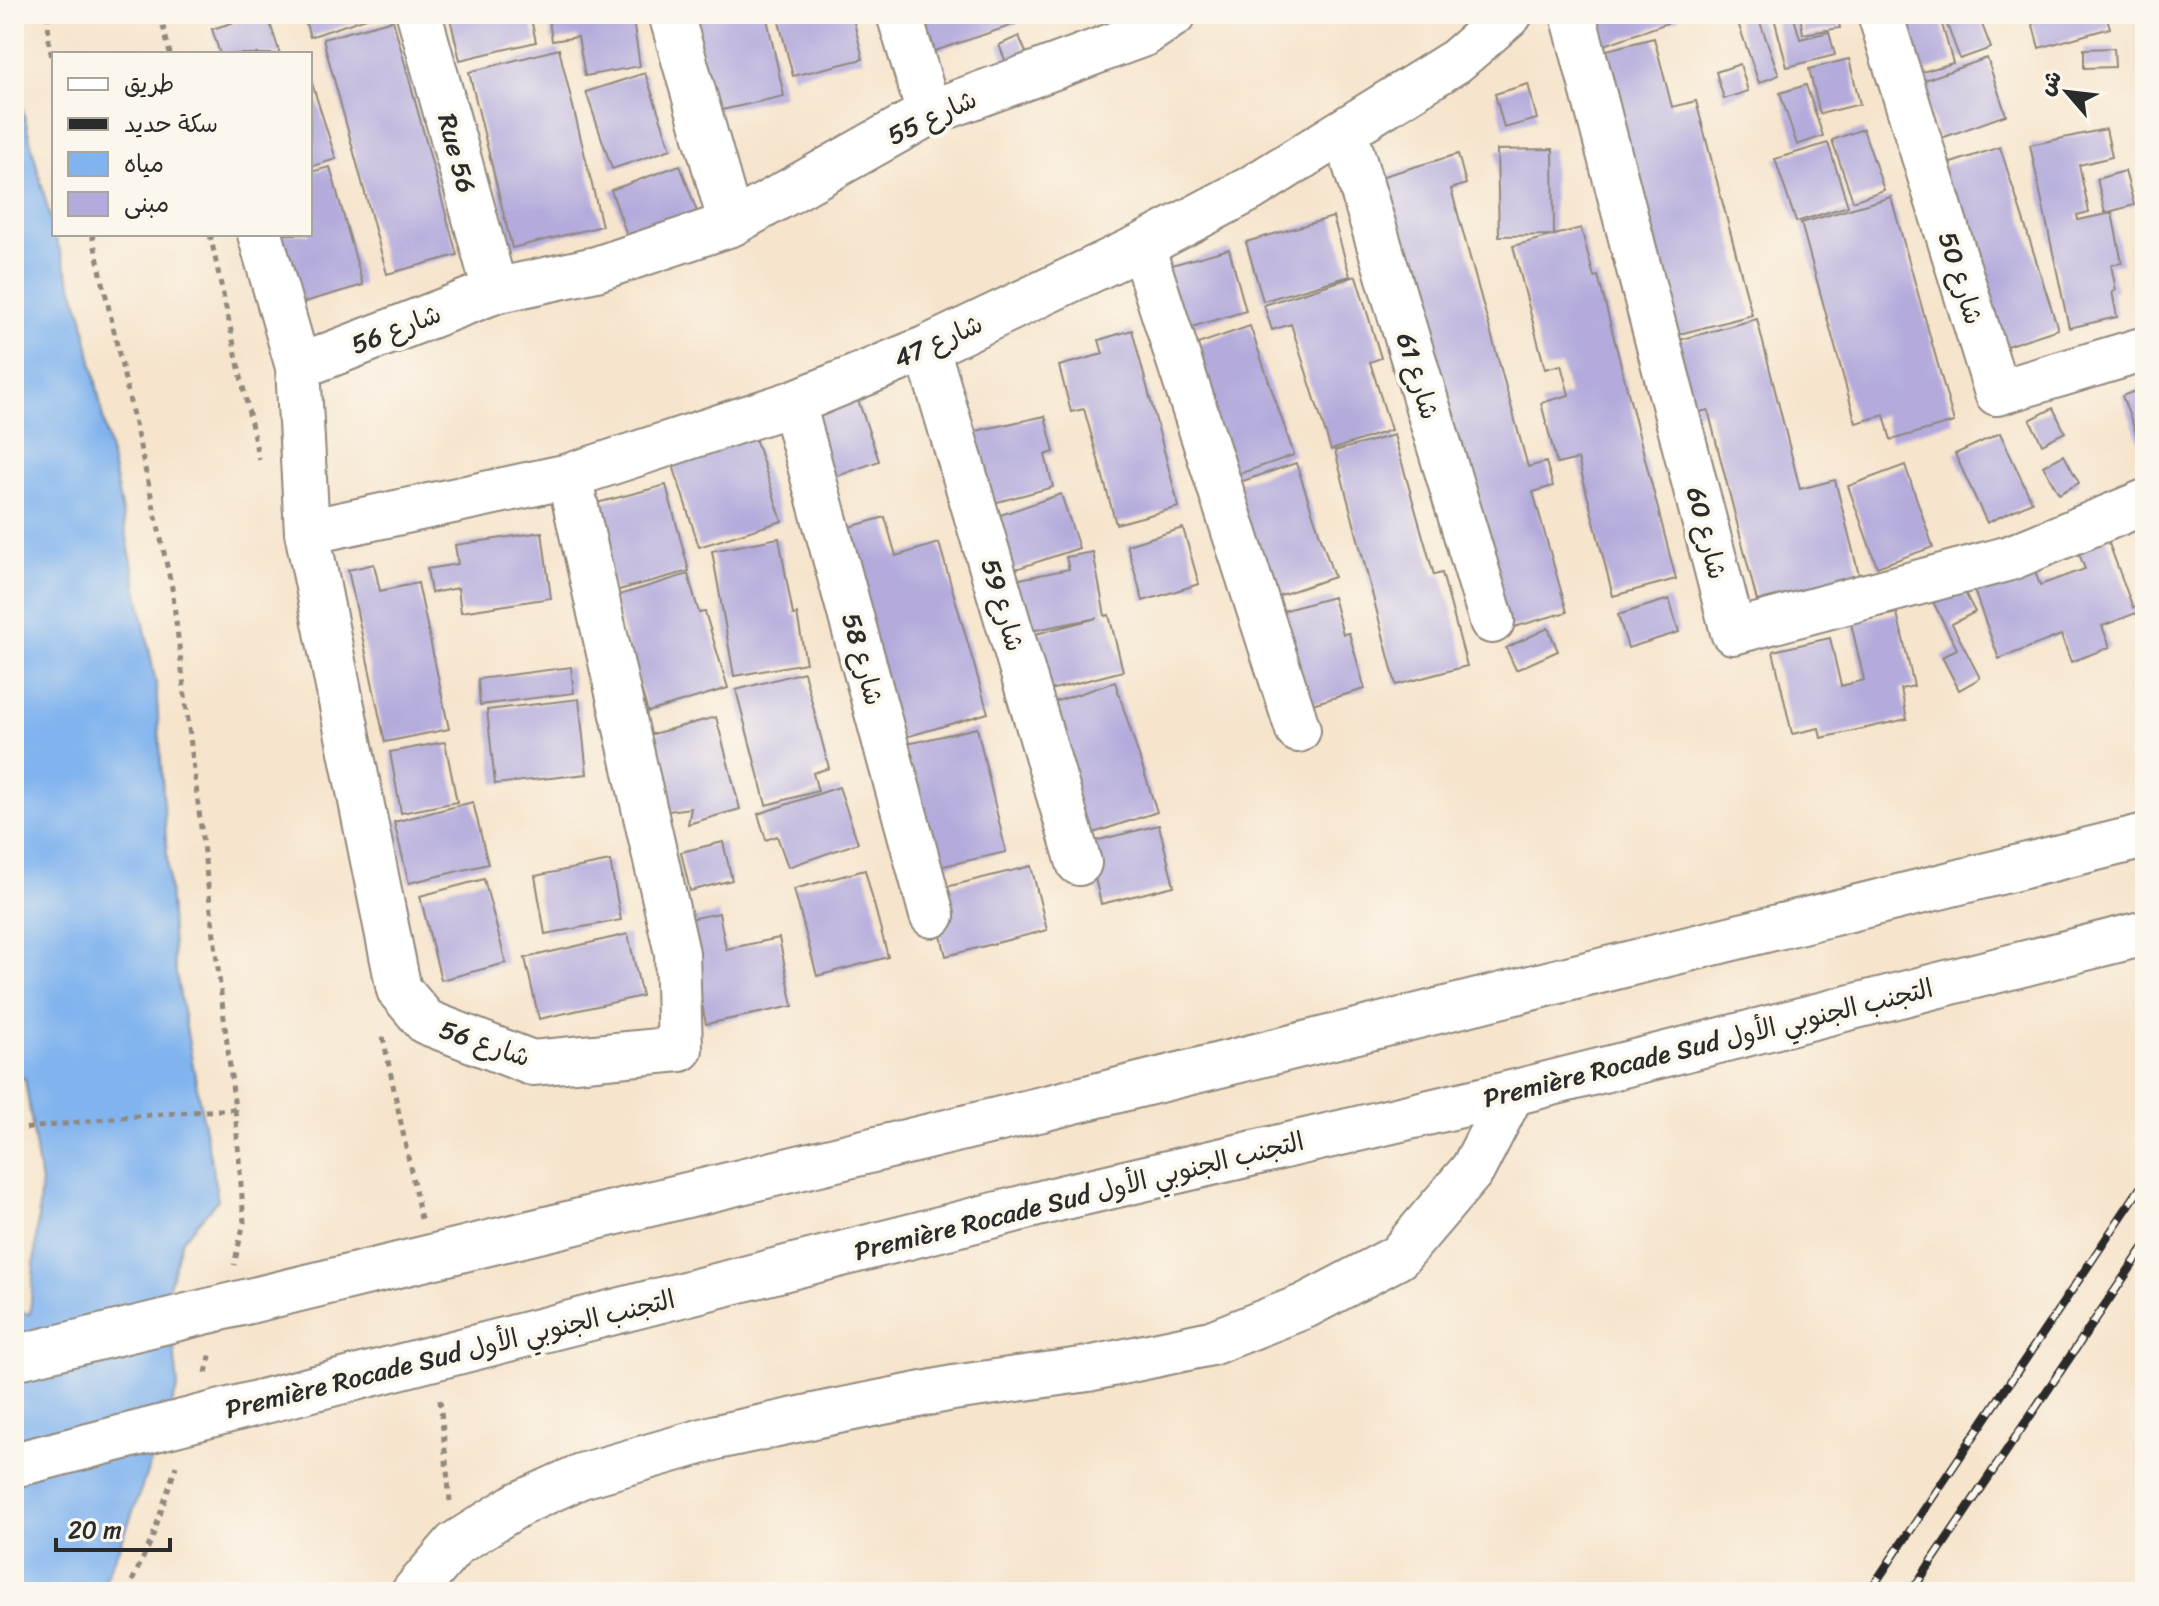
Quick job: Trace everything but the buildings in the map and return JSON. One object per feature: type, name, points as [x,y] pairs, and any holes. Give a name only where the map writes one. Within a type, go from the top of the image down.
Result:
[{"type":"main road","name":"Rue 56","points":[[419,14],[495,291]]},
{"type":"main road","points":[[671,14],[731,224]]},
{"type":"main road","points":[[899,14],[929,113]]},
{"type":"main road","name":"شارع 47","points":[[307,532],[569,476],[793,403],[927,348],[1142,246],[1250,189],[1456,61],[1510,14]]},
{"type":"main road","name":"شارع 60","points":[[1573,14],[1733,632],[2010,558],[2145,502]]},
{"type":"main road","name":"شارع 50","points":[[1880,14],[1997,393],[2145,349]]},
{"type":"main road","name":"شارع 55","points":[[495,291],[596,269],[731,224],[929,113],[1152,21]]},
{"type":"main road","name":"شارع 61","points":[[1345,131],[1492,621]]},
{"type":"main road","name":"شارع 56","points":[[261,236],[298,367],[307,532],[399,990],[426,1022],[532,1063],[680,1049],[677,953],[569,476]]},
{"type":"main road","points":[[1142,246],[1298,730]]},
{"type":"main road","name":"شارع 56","points":[[298,367],[495,291]]},
{"type":"main road","name":"شارع 59","points":[[927,348],[1079,863]]},
{"type":"main road","name":"شارع 58","points":[[793,403],[932,915]]},
{"type":"main road","points":[[14,1358],[1042,1109],[2145,836]]},
{"type":"main road","name":"Première Rocade Sud التجنب الجنوبي الأول","points":[[14,1465],[1065,1197],[1512,1093],[2132,936]]},
{"type":"main road","points":[[414,1592],[455,1544],[519,1504],[581,1476],[717,1437],[828,1413],[953,1388],[1088,1369],[1211,1343],[1305,1306],[1398,1257],[1473,1169],[1512,1093]]},
{"type":"path","points":[[48,14],[52,57]]},
{"type":"path","points":[[160,14],[170,52]]},
{"type":"path","points":[[92,236],[172,588],[235,1109],[244,1222],[233,1266]]},
{"type":"path","points":[[14,1130],[121,1117],[235,1109]]},
{"type":"path","points":[[203,1386],[214,1341]]},
{"type":"path","points":[[127,1592],[152,1539],[180,1455]]},
{"type":"water","points":[[14,75],[52,236],[55,236],[83,317],[156,684],[174,963],[218,1200],[182,1240],[168,1289],[178,1387],[124,1536],[99,1592],[14,1592],[14,1311],[30,1314],[41,1183],[25,1079],[14,1074]]},
{"type":"railway","points":[[1869,1592],[2145,1181]]},
{"type":"railway","points":[[1911,1592],[2145,1246]]}]
